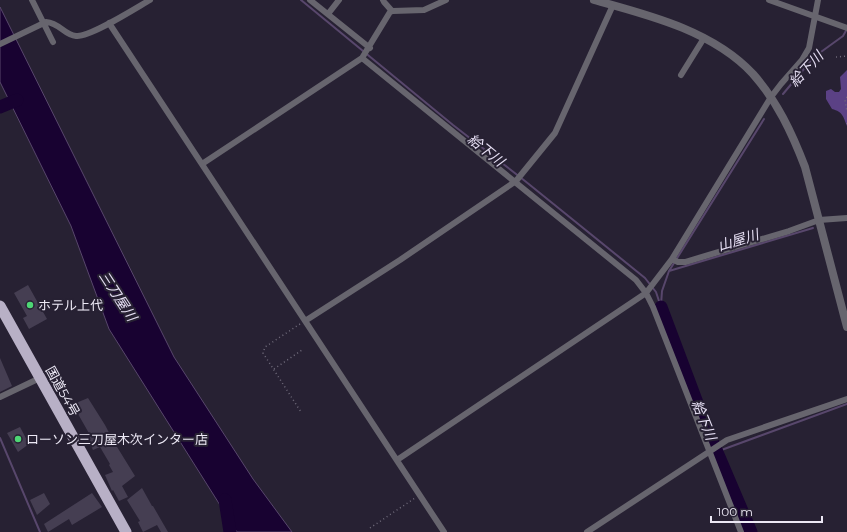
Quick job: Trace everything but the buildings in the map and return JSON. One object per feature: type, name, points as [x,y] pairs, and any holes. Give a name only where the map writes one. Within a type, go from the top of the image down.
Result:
[{"type":"highway","name":"国道54号","points":[[0,306],[126,532]]},
{"type":"street","points":[[32,0],[42,23],[53,42]]},
{"type":"street","points":[[134,0],[140,6]]},
{"type":"street","points":[[0,44],[42,23],[52,23],[58,25],[69,34],[77,36],[84,35],[110,23],[150,0]]},
{"type":"street","points":[[310,0],[369,49]]},
{"type":"street","points":[[328,14],[339,0]]},
{"type":"street","points":[[382,1],[392,11],[424,10],[446,0]]},
{"type":"street","points":[[594,0],[671,24],[704,38],[744,66],[771,98],[786,121],[805,167],[847,327]]},
{"type":"street","points":[[769,0],[846,27]]},
{"type":"street","points":[[397,460],[647,292],[654,282],[675,260],[771,98],[806,54],[811,43],[814,16],[818,0]]},
{"type":"street","points":[[305,321],[407,255],[519,178],[555,133],[614,5]]},
{"type":"street","points":[[202,164],[363,57],[392,11]]},
{"type":"street","points":[[110,23],[444,532]]},
{"type":"street","points":[[681,75],[704,38]]},
{"type":"street","points":[[363,57],[519,178],[636,280],[647,292],[741,532]]},
{"type":"street","points":[[675,260],[685,262],[789,231],[819,220],[847,218]]},
{"type":"street","points":[[0,397],[40,378]]},
{"type":"street","points":[[587,532],[720,443],[736,435],[847,398]]},
{"type":"path","points":[[836,57],[847,56]]},
{"type":"path","points":[[847,97],[845,100],[847,112]]},
{"type":"path","points":[[301,412],[263,355],[264,349],[305,321]]},
{"type":"path","points":[[273,370],[302,350]]},
{"type":"path","points":[[370,528],[420,495]]},
{"type":"shaded area","points":[[847,70],[847,126],[842,115],[832,109],[826,99],[826,91],[831,89],[835,92],[839,92],[841,89],[840,77]]},
{"type":"water","points":[[0,7],[174,357],[253,479],[292,532],[237,532],[109,329],[71,226],[0,82]]},
{"type":"waterway","name":"給下川","points":[[301,0],[453,125],[645,278],[656,292],[661,307]]},
{"type":"waterway","name":"給下川","points":[[783,94],[814,57],[843,36],[847,29]]},
{"type":"waterway","points":[[0,107],[17,100]]},
{"type":"waterway","name":"給下川","points":[[661,305],[662,291],[669,271],[764,119]]},
{"type":"waterway","name":"山屋川","points":[[669,271],[813,228]]},
{"type":"waterway","name":"給下川","points":[[661,307],[705,424],[751,532]]},
{"type":"waterway","points":[[716,452],[847,404]]},
{"type":"waterway","points":[[0,438],[40,532]]},
{"type":"waterway","name":"三刀屋川","points":[[225,500],[230,532]]},
{"type":"place","name":"ホテル上代","points":[[30,305]]},
{"type":"place","name":"ローソン三刀屋木次インター店","points":[[18,439]]}]
